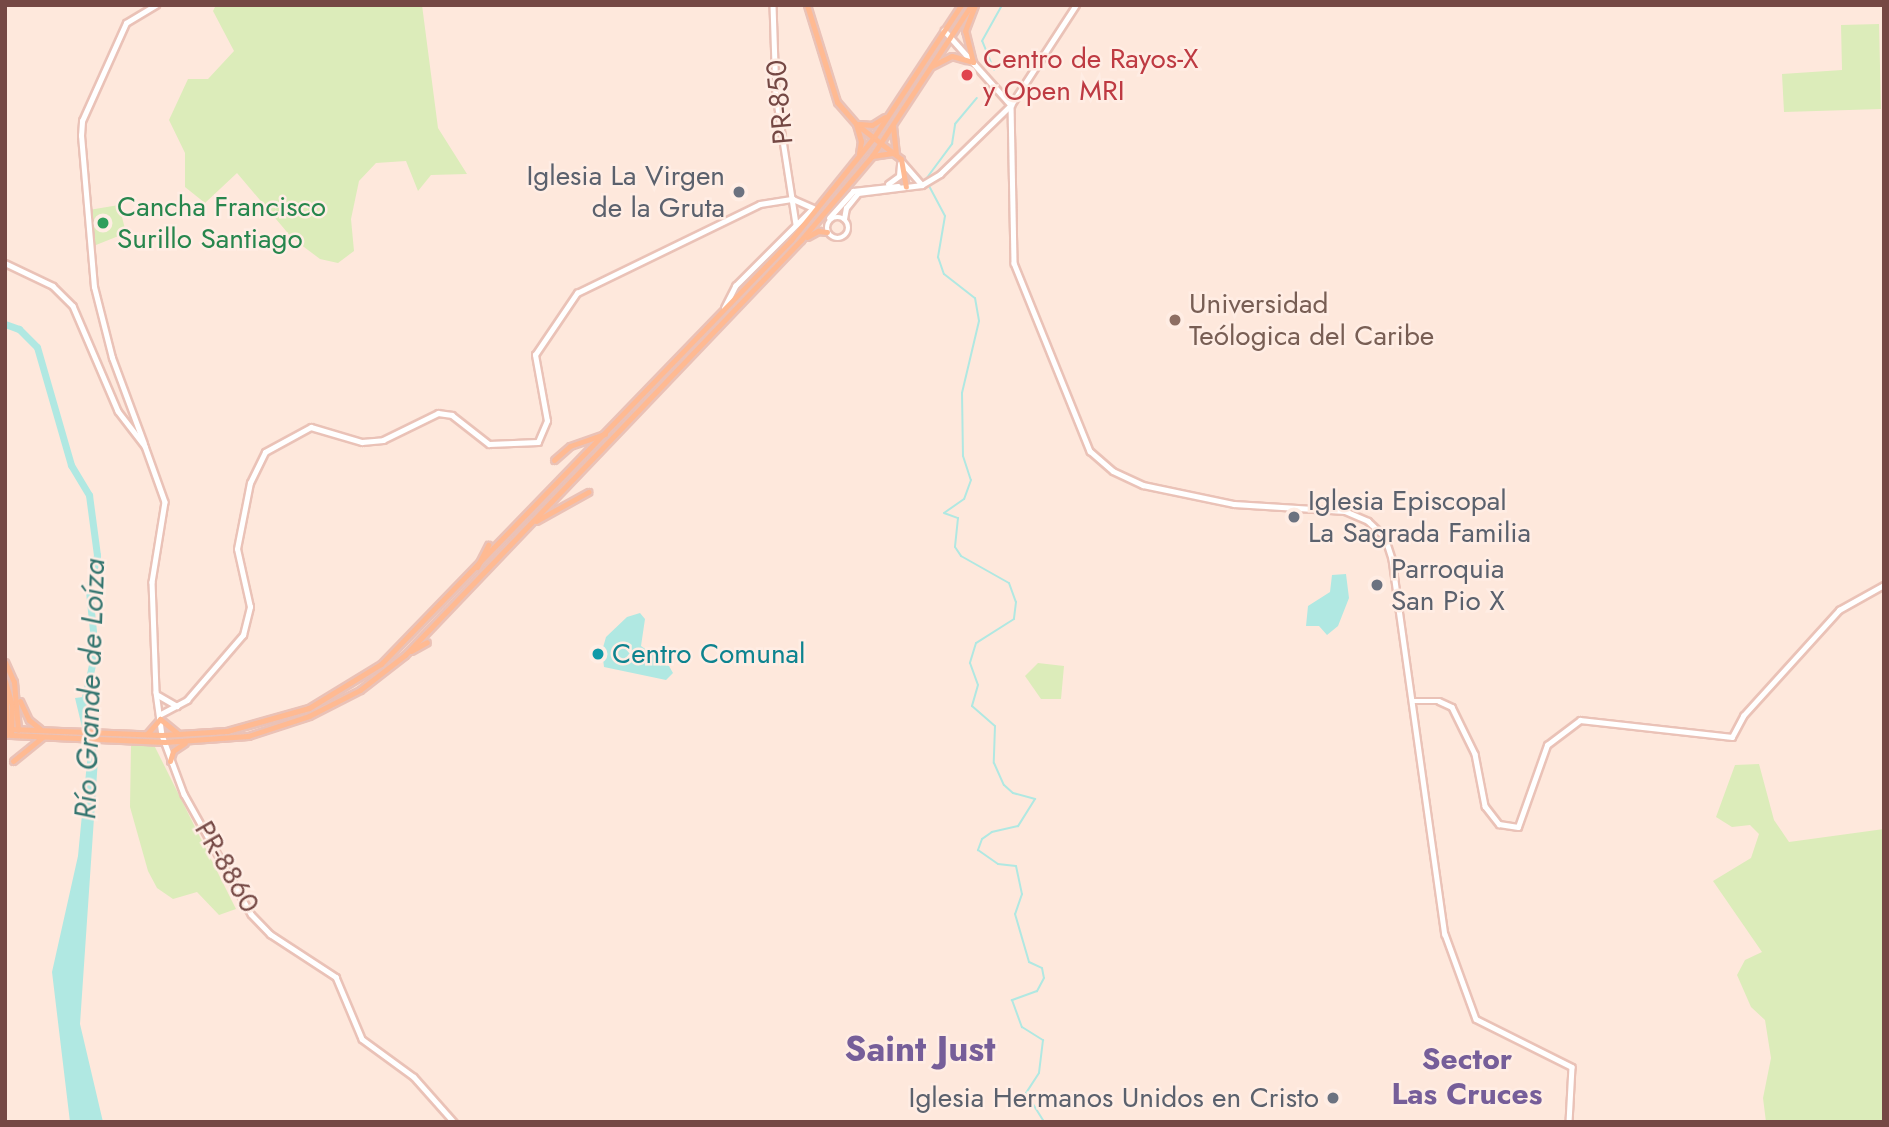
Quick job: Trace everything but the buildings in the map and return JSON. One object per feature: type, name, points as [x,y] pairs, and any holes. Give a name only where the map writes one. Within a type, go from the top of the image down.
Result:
[{"type":"main road","points":[[807,5],[829,86],[856,124],[901,159],[906,187]]},
{"type":"main road","points":[[13,733],[179,735],[268,722],[334,695],[402,646],[722,312],[829,195],[874,137],[961,5]]},
{"type":"main road","points":[[405,655],[801,240],[872,156],[973,5]]},
{"type":"main road","points":[[973,5],[965,31],[974,62]]},
{"type":"main road","points":[[929,68],[952,56],[974,62]]},
{"type":"main road","points":[[856,124],[872,125],[889,114]]},
{"type":"main road","points":[[894,121],[891,136],[896,153]]},
{"type":"main road","points":[[856,124],[861,141],[857,158]]},
{"type":"main road","points":[[872,156],[896,153]]},
{"type":"main road","points":[[801,240],[818,230],[827,232]]},
{"type":"main road","points":[[555,460],[570,446],[605,434]]},
{"type":"main road","points":[[530,524],[589,492]]},
{"type":"main road","points":[[476,569],[488,545]]},
{"type":"main road","points":[[142,736],[165,742],[248,736],[309,716],[360,690],[405,655],[427,642]]},
{"type":"main road","points":[[5,662],[25,714],[46,734]]},
{"type":"main road","points":[[13,678],[13,733]]},
{"type":"main road","points":[[5,682],[13,733]]},
{"type":"main road","points":[[142,736],[159,717],[179,735]]},
{"type":"main road","points":[[13,761],[46,734]]},
{"type":"main road","points":[[170,761],[173,751],[187,741]]},
{"type":"street","name":"PR-8860","points":[[156,5],[126,23],[82,121],[80,136],[94,287],[112,358],[165,502],[152,582],[156,690],[162,735],[170,761],[251,914],[270,934],[336,977],[362,1039],[414,1077],[454,1122]]},
{"type":"street","name":"PR-850","points":[[773,5],[776,94],[796,224]]},
{"type":"street","points":[[906,187],[887,184],[853,191],[830,218],[827,232],[846,238],[850,230],[844,219],[846,208],[858,193],[906,187],[926,184],[1011,105],[1076,5]]},
{"type":"street","points":[[944,30],[1011,105],[1014,263],[1090,451],[1102,464],[1143,485],[1234,504],[1345,511],[1368,521],[1385,537],[1392,559],[1437,902],[1476,1019],[1572,1067],[1569,1122]]},
{"type":"street","points":[[901,159],[914,180],[926,184]]},
{"type":"street","points":[[887,184],[899,176],[901,159]]},
{"type":"street","points":[[722,312],[735,286],[796,224],[829,195]]},
{"type":"street","points":[[159,717],[177,706],[243,635],[250,607],[237,549],[250,482],[265,452],[312,427],[362,442],[383,440],[438,412],[452,415],[489,444],[538,442],[547,421],[535,355],[577,293],[760,204],[793,199],[811,210]]},
{"type":"street","points":[[830,218],[844,219]]},
{"type":"street","points":[[5,263],[53,286],[68,300],[83,322],[118,411],[145,446]]},
{"type":"street","points":[[1412,701],[1439,701],[1452,707],[1475,754],[1485,806],[1499,824],[1518,827],[1547,745],[1580,720],[1732,737],[1744,716],[1839,610],[1884,585]]},
{"type":"street","points":[[156,690],[163,702],[177,706]]},
{"type":"green space","points":[[216,5],[422,5],[438,128],[467,174],[431,175],[418,191],[406,161],[376,163],[359,181],[351,219],[354,251],[338,263],[320,259],[292,238],[237,173],[205,203],[185,187],[185,153],[169,120],[188,79],[208,79],[234,51],[213,11]]},
{"type":"green space","points":[[1879,24],[1881,109],[1784,112],[1782,74],[1842,70],[1841,25]]},
{"type":"green space","points":[[119,205],[126,233],[91,247],[89,210]]},
{"type":"green space","points":[[1038,663],[1064,666],[1061,699],[1041,699],[1025,676]]},
{"type":"green space","points":[[131,745],[154,745],[236,909],[219,915],[197,892],[173,899],[157,888],[148,871],[130,807]]},
{"type":"green space","points":[[1759,764],[1774,820],[1789,842],[1884,829],[1884,1122],[1766,1122],[1763,1098],[1771,1058],[1765,1020],[1751,1007],[1737,975],[1745,960],[1762,952],[1713,881],[1751,858],[1759,834],[1750,825],[1732,827],[1716,817],[1735,765]]},
{"type":"water","points":[[1346,574],[1349,598],[1338,626],[1327,635],[1319,626],[1306,626],[1308,606],[1330,592],[1332,575]]},
{"type":"water","points":[[640,613],[645,619],[641,646],[669,666],[673,673],[666,680],[604,667],[602,651],[606,637],[627,617]]},
{"type":"water","points":[[83,697],[98,759],[80,1024],[103,1122],[70,1122],[52,972],[78,856],[88,752],[75,698]]},
{"type":"waterway","points":[[994,70],[982,41],[1002,5]]},
{"type":"waterway","points":[[926,179],[952,144],[955,124],[977,98]]},
{"type":"waterway","points":[[928,184],[945,216],[938,257],[944,274],[975,298],[979,321],[962,393],[963,456],[971,480],[964,499],[944,513],[958,518],[955,547],[961,556],[1009,583],[1016,602],[1014,619],[976,643],[970,663],[978,685],[972,706],[995,726],[994,763],[1004,785],[1013,793],[1035,799],[1018,826],[992,832],[982,839],[978,850],[998,864],[1016,866],[1022,894],[1015,914],[1029,962],[1042,968],[1044,978],[1037,991],[1012,1000],[1022,1027],[1043,1040],[1039,1073],[1026,1093],[1044,1122]]},
{"type":"waterway","name":"Río Grande de Loíza","points":[[5,324],[19,329],[37,347],[71,465],[89,495],[97,555],[89,591],[95,651],[83,706]]},
{"type":"place","name":"Centro de Rayos-X y Open MRI","points":[[967,75]]},
{"type":"place","name":"Iglesia La Virgen de la Gruta","points":[[739,192]]},
{"type":"place","name":"Cancha Francisco Surillo Santiago","points":[[103,223]]},
{"type":"place","name":"Universidad Teólogica del Caribe","points":[[1175,320]]},
{"type":"place","name":"Iglesia Episcopal La Sagrada Familia","points":[[1294,517]]},
{"type":"place","name":"Parroquia San Pio X","points":[[1377,585]]},
{"type":"place","name":"Centro Comunal","points":[[598,654]]},
{"type":"place","name":"Iglesia Hermanos Unidos en Cristo","points":[[1333,1098]]},
{"type":"district","name":"Saint Just","points":[[920,1049]]},
{"type":"district","name":"Sector Las Cruces","points":[[1467,1076]]}]
